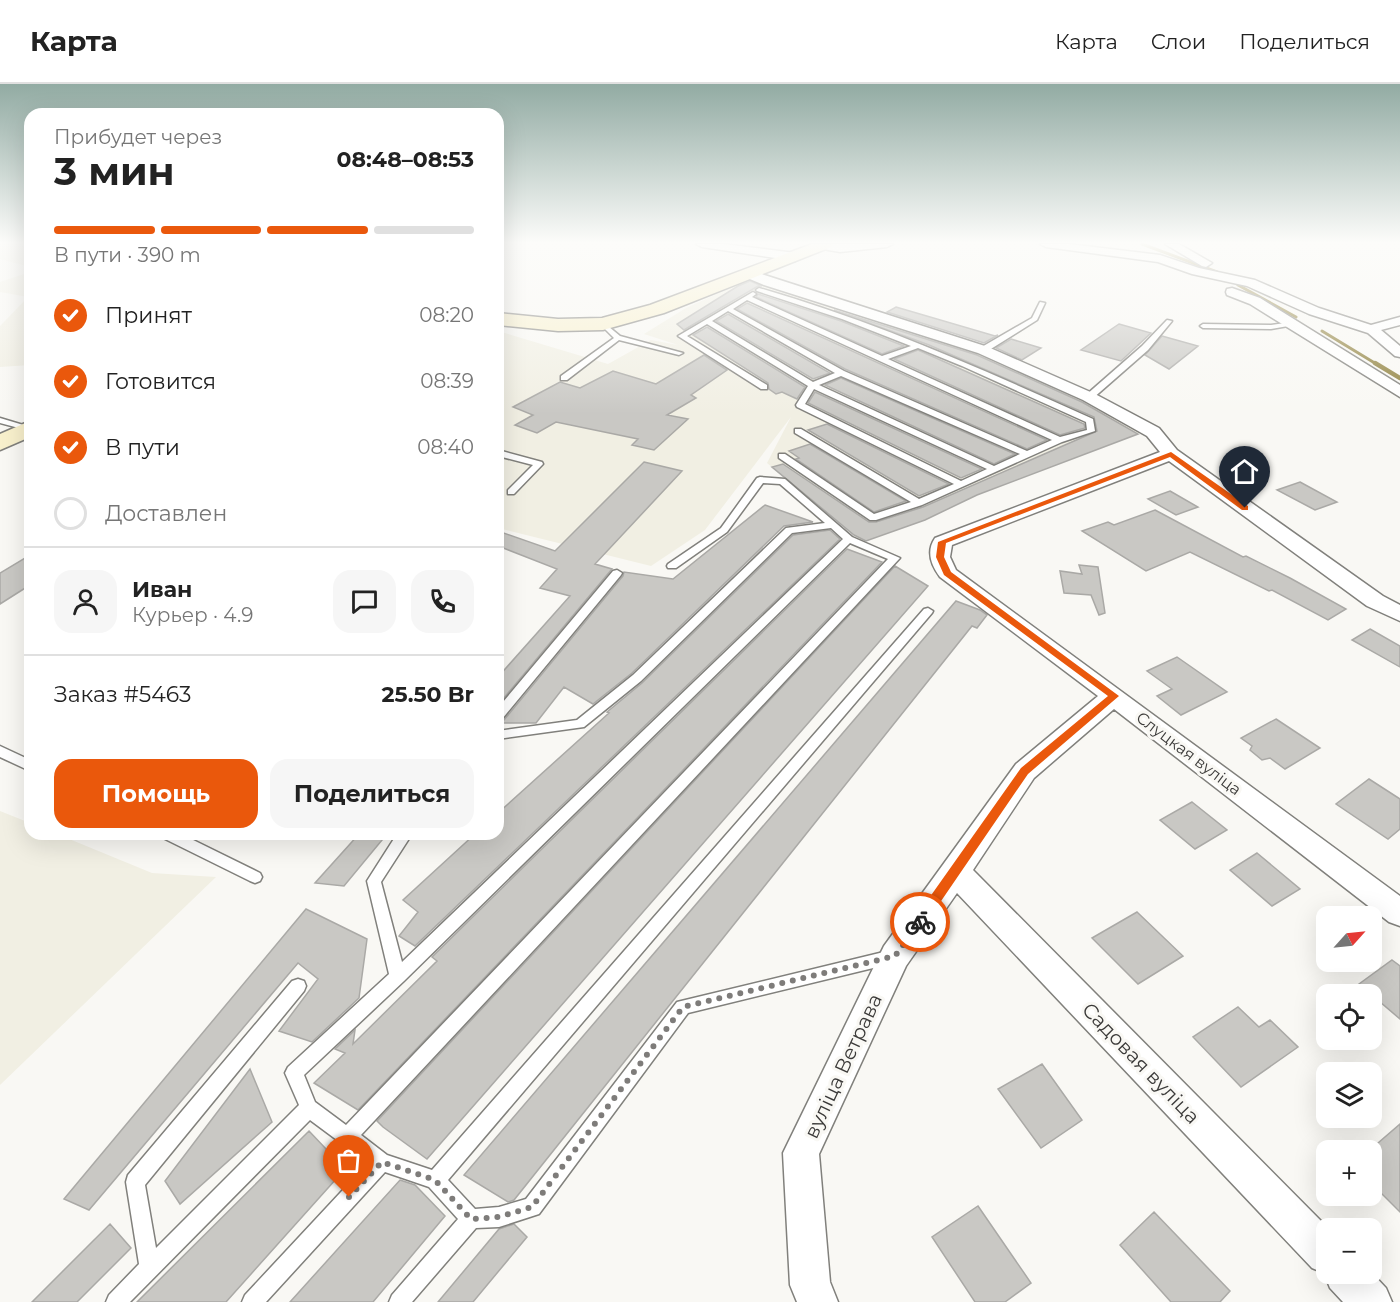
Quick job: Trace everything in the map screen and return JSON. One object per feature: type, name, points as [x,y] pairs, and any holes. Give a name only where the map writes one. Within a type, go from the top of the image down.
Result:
[{"type":"street","points":[[504,320],[558,325],[603,324],[688,301]]},
{"type":"street","points":[[820,301],[983,350],[1089,398],[1153,432],[1171,454],[1375,602],[1400,614]]},
{"type":"street","points":[[1255,301],[1400,392]]},
{"type":"street","points":[[1293,301],[1356,326],[1373,330],[1400,353]]},
{"type":"street","points":[[1373,330],[1379,325],[1400,321]]},
{"type":"street","points":[[1292,324],[1356,326]]},
{"type":"street","points":[[0,443],[24,431]]},
{"type":"street","name":"Слуцкая вуліца","points":[[1171,454],[942,542],[940,557],[947,573],[1114,696],[1399,912]]},
{"type":"street","name":"вуліца Ветрава","points":[[818,1302],[810,1285],[801,1153],[895,956],[956,872],[1024,771],[1114,696]]},
{"type":"street","name":"Садовая вуліца","points":[[956,872],[1316,1244]]},
{"type":"street","points":[[1354,1284],[1372,1302]]},
{"type":"lane","points":[[743,301],[681,336],[764,387]]},
{"type":"lane","points":[[754,301],[1059,440]]},
{"type":"lane","points":[[782,456],[873,518],[919,503],[992,468],[1059,440],[1091,431],[1090,421],[965,364],[803,301]]},
{"type":"lane","points":[[983,350],[1035,320],[1042,303]]},
{"type":"lane","points":[[729,309],[841,373],[1026,454]]},
{"type":"lane","points":[[707,321],[812,385],[992,468]]},
{"type":"lane","points":[[1089,398],[1145,348],[1169,321]]},
{"type":"lane","points":[[603,324],[618,338],[679,353]]},
{"type":"lane","points":[[1203,327],[1271,327],[1292,324]]},
{"type":"lane","points":[[564,378],[618,338]]},
{"type":"lane","points":[[882,359],[915,346]]},
{"type":"lane","points":[[841,373],[812,385],[800,405],[959,483]]},
{"type":"lane","points":[[0,420],[24,427]]},
{"type":"lane","points":[[798,431],[919,503]]},
{"type":"lane","points":[[504,455],[539,464],[511,492]]},
{"type":"lane","points":[[347,1137],[895,558],[849,539],[782,481],[760,480],[724,530],[672,566]]},
{"type":"lane","points":[[504,734],[580,724],[637,678],[789,530],[834,525]]},
{"type":"lane","points":[[471,1219],[435,1180],[382,1162],[309,1108],[294,1073],[398,976],[849,539]]},
{"type":"lane","points":[[504,709],[618,573]]},
{"type":"lane","points":[[435,1180],[928,610]]},
{"type":"lane","points":[[0,752],[24,763]]},
{"type":"lane","points":[[180,840],[255,877]]},
{"type":"lane","points":[[398,976],[374,881],[401,840]]},
{"type":"lane","points":[[399,1302],[471,1219],[499,1217],[532,1207],[683,1007],[895,956]]},
{"type":"lane","points":[[150,1268],[135,1182],[298,986]]},
{"type":"lane","points":[[116,1302],[309,1108]]},
{"type":"lane","points":[[252,1302],[382,1162]]},
{"type":"shaded area","points":[[24,301],[24,365],[0,367],[0,326]]},
{"type":"shaded area","points":[[702,301],[822,301],[986,354],[1144,431],[977,495],[925,520],[862,542],[767,463],[791,417],[705,530],[651,566],[504,529],[504,333],[608,364],[651,340],[678,345],[644,334]]},
{"type":"shaded area","points":[[0,811],[24,821],[24,840],[72,840],[152,873],[216,877],[0,1085]]},
{"type":"building","points":[[714,301],[733,301],[684,330],[677,324]]},
{"type":"building","points":[[764,301],[779,301],[841,321],[904,346],[882,354]]},
{"type":"building","points":[[747,303],[1047,440],[1027,449],[845,369],[737,309]]},
{"type":"building","points":[[896,307],[998,335],[984,343],[887,312]]},
{"type":"building","points":[[834,310],[977,355],[1082,402],[1138,434],[977,495],[925,520],[866,541],[854,535],[772,467],[783,464],[869,522],[876,522],[923,507],[1097,431],[1094,417],[929,345]]},
{"type":"building","points":[[728,314],[830,373],[813,379],[716,321]]},
{"type":"building","points":[[1119,324],[1151,333],[1121,361],[1081,350]]},
{"type":"building","points":[[707,327],[805,387],[797,399],[782,392],[776,394],[769,389],[768,383],[693,335]]},
{"type":"building","points":[[1162,336],[1198,346],[1169,369],[1145,355]]},
{"type":"building","points":[[1011,339],[1041,348],[1022,360],[996,348]]},
{"type":"building","points":[[918,350],[1084,424],[1085,428],[1060,435],[894,359]]},
{"type":"building","points":[[704,355],[727,370],[691,395],[696,398],[667,415],[688,419],[654,450],[632,445],[638,439],[556,422],[537,433],[515,425],[533,415],[513,407],[560,382],[580,388],[613,371],[656,384]]},
{"type":"building","points":[[841,378],[1015,454],[994,464],[825,385]]},
{"type":"building","points":[[815,392],[982,469],[961,478],[808,403]]},
{"type":"building","points":[[827,424],[949,484],[919,496],[808,430]]},
{"type":"building","points":[[810,444],[906,501],[874,512],[796,459],[799,458],[789,451]]},
{"type":"building","points":[[644,462],[682,471],[595,564],[612,569],[504,698],[504,670],[570,596],[540,588],[557,569],[504,548],[504,533],[555,551]]},
{"type":"building","points":[[1300,482],[1337,502],[1315,510],[1277,490]]},
{"type":"building","points":[[1170,491],[1198,507],[1176,515],[1148,499]]},
{"type":"building","points":[[765,505],[813,522],[784,526],[632,673],[593,704],[564,687],[536,723],[504,723],[504,720],[624,572],[673,579]]},
{"type":"building","points":[[1155,510],[1346,609],[1328,620],[1272,590],[1269,591],[1190,552],[1146,571],[1082,531],[1108,522],[1114,525]]},
{"type":"building","points":[[830,530],[840,539],[415,946],[399,936],[418,912],[403,900],[468,840],[504,840],[504,808],[609,713],[607,712],[642,683],[793,535]]},
{"type":"building","points":[[847,549],[882,562],[358,1110],[314,1083],[345,1053],[335,1049],[355,1030],[353,1044],[437,961],[432,957]]},
{"type":"building","points":[[24,559],[24,589],[0,604],[0,573]]},
{"type":"building","points":[[1079,565],[1098,567],[1105,613],[1099,615],[1091,595],[1064,593],[1060,571],[1082,574]]},
{"type":"building","points":[[895,566],[928,586],[427,1159],[383,1127],[377,1121]]},
{"type":"building","points":[[956,601],[987,615],[977,628],[972,626],[514,1200],[508,1202],[464,1175]]},
{"type":"building","points":[[1370,629],[1400,646],[1400,667],[1352,640]]},
{"type":"building","points":[[1177,657],[1227,692],[1181,715],[1157,696],[1172,689],[1147,671]]},
{"type":"building","points":[[1276,719],[1320,748],[1285,769],[1270,758],[1262,760],[1250,750],[1252,746],[1241,738]]},
{"type":"building","points":[[1369,779],[1400,799],[1400,829],[1388,839],[1336,804]]},
{"type":"building","points":[[1192,802],[1227,830],[1195,849],[1160,820]]},
{"type":"building","points":[[354,840],[382,840],[344,886],[315,883]]},
{"type":"building","points":[[1257,853],[1300,889],[1272,906],[1230,870]]},
{"type":"building","points":[[306,909],[367,939],[359,998],[312,1042],[279,1031],[318,979],[298,963],[89,1210],[64,1199]]},
{"type":"building","points":[[1137,912],[1183,956],[1138,984],[1092,938]]},
{"type":"building","points":[[1392,960],[1400,966],[1400,1019],[1382,1004],[1382,984],[1359,984],[1376,972],[1382,972],[1382,967]]},
{"type":"building","points":[[1238,1007],[1259,1027],[1270,1020],[1298,1047],[1241,1087],[1193,1037]]},
{"type":"building","points":[[1042,1064],[1082,1120],[1041,1148],[998,1089]]},
{"type":"building","points":[[250,1069],[272,1122],[180,1204],[165,1181]]},
{"type":"building","points":[[1400,1124],[1400,1212],[1382,1194],[1381,1140]]},
{"type":"building","points":[[309,1131],[345,1169],[226,1302],[137,1302]]},
{"type":"building","points":[[400,1180],[415,1185],[445,1216],[373,1302],[290,1302]]},
{"type":"building","points":[[978,1206],[1031,1283],[1005,1302],[975,1302],[932,1237]]},
{"type":"building","points":[[1154,1212],[1230,1291],[1220,1302],[1171,1302],[1120,1245]]},
{"type":"building","points":[[110,1224],[131,1248],[77,1302],[32,1302]]},
{"type":"building","points":[[514,1224],[527,1237],[473,1302],[438,1302],[499,1229]]},
{"type":"waterway","points":[[1267,301],[1296,317]]},
{"type":"waterway","points":[[1322,331],[1378,365]]},
{"type":"waterway","points":[[1375,363],[1400,378]]},
{"type":"way so far","points":[[349,1197],[382,1162],[435,1180],[471,1219],[499,1217],[532,1207],[683,1007],[895,956],[920,922]]},
{"type":"route","points":[[920,922],[1024,771],[1114,696],[947,573],[940,557],[942,542],[1171,454],[1245,508]]}]
